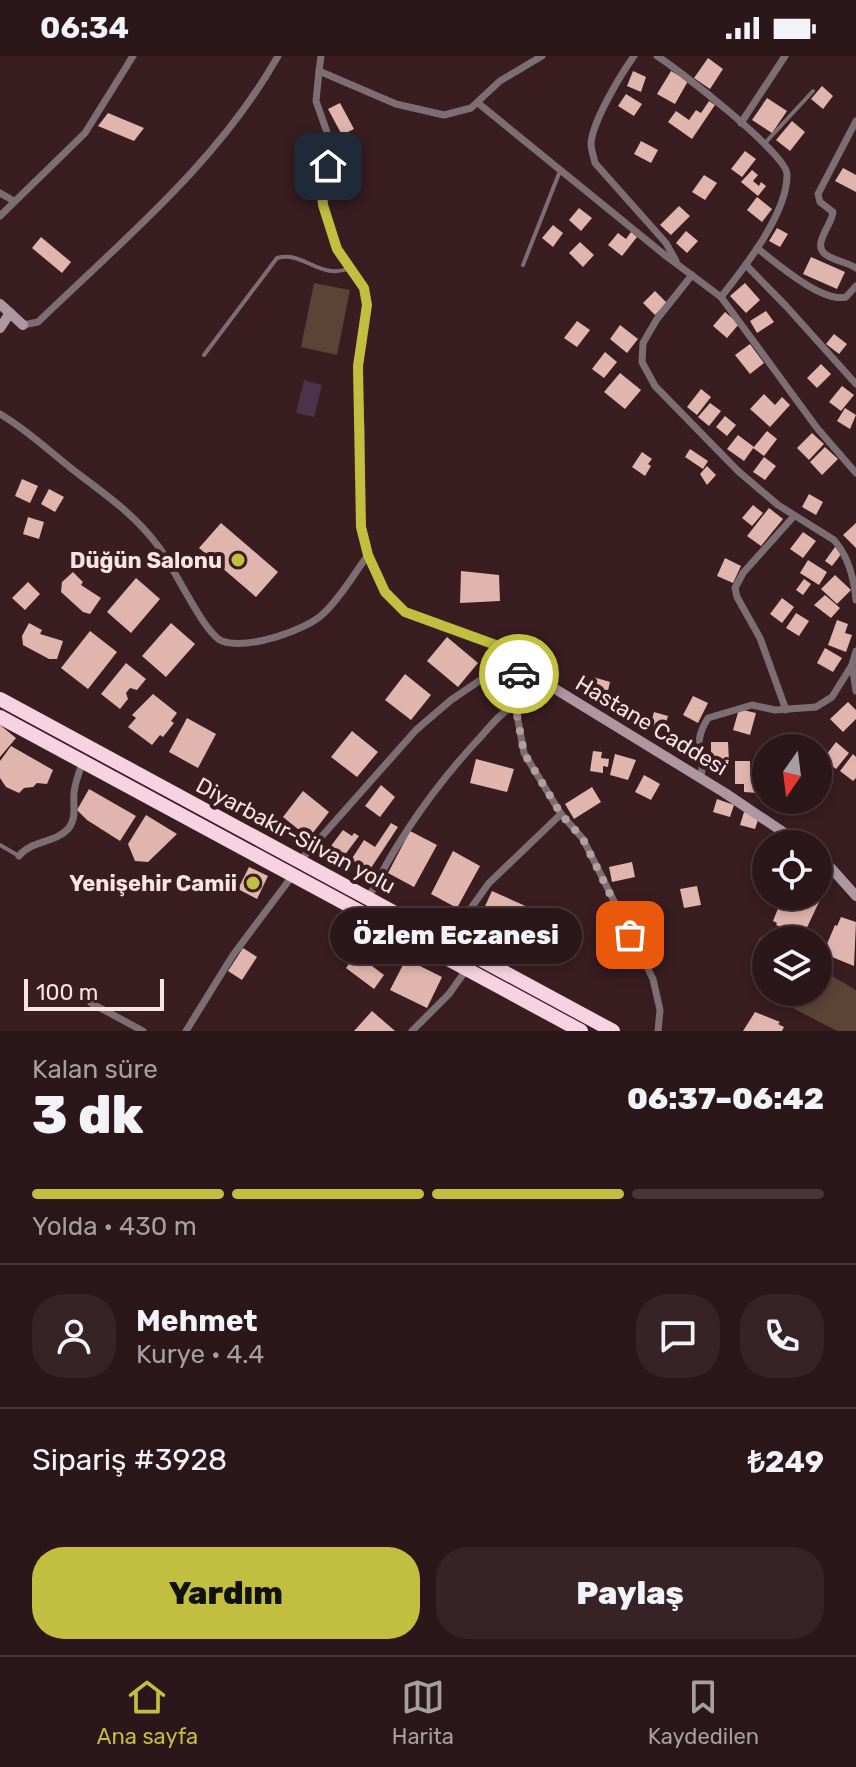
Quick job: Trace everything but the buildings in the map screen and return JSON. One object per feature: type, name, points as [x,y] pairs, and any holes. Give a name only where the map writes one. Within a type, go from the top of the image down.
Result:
[{"type":"highway","name":"Diyarbakır-Silvan yolu","points":[[0,699],[161,796],[290,865],[467,969],[581,1031]]},
{"type":"highway","name":"Diyarbakır-Silvan yolu","points":[[0,717],[83,762],[161,796]]},
{"type":"highway","name":"Diyarbakır-Silvan yolu","points":[[290,865],[368,899],[613,1031]]},
{"type":"street","points":[[0,216],[85,133],[133,56]]},
{"type":"street","points":[[0,304],[23,325],[38,322],[183,183],[258,92],[278,56]]},
{"type":"street","points":[[321,56],[316,101],[329,138],[331,154],[322,192],[323,205],[337,249],[364,288],[367,305],[358,366],[361,527],[368,555],[385,592],[405,612],[504,648],[521,668],[515,704],[524,753],[561,814],[583,839],[653,979],[660,1010],[658,1031]]},
{"type":"street","points":[[319,71],[396,104],[454,114],[478,103],[500,81],[542,56]]},
{"type":"street","points":[[634,56],[616,84],[591,146],[595,163],[666,243],[679,266]]},
{"type":"street","points":[[657,56],[765,143],[784,164],[787,174],[780,204],[757,248],[721,297]]},
{"type":"street","points":[[741,123],[785,56]]},
{"type":"street","points":[[478,103],[721,297],[817,428],[856,473]]},
{"type":"street","points":[[856,121],[818,194],[820,202],[833,212],[820,247],[824,254],[856,268]]},
{"type":"street","points":[[0,193],[14,201]]},
{"type":"street","points":[[757,248],[804,283],[832,297],[846,297],[856,286]]},
{"type":"street","points":[[746,265],[856,384]]},
{"type":"street","points":[[692,275],[657,319],[643,343],[642,362],[655,386],[738,471],[794,516],[834,540],[845,556],[855,581],[856,600]]},
{"type":"street","points":[[0,328],[10,313]]},
{"type":"street","points":[[0,414],[24,428],[128,511],[157,544],[207,628],[218,640],[240,643],[263,641],[318,619],[368,555]]},
{"type":"street","points":[[786,710],[760,638],[735,588],[743,573],[794,516]]},
{"type":"street","points":[[701,778],[703,766],[697,745],[699,733],[708,718],[752,705],[786,710],[816,707],[832,697],[852,665],[856,651]]},
{"type":"street","points":[[186,1031],[290,865],[416,730],[451,700],[513,658]]},
{"type":"street","points":[[852,665],[856,691]]},
{"type":"street","name":"Hastane Caddesi","points":[[521,668],[780,830]]},
{"type":"street","points":[[368,899],[405,830],[438,783],[501,714],[515,704]]},
{"type":"street","points":[[19,856],[30,846],[69,828],[73,818],[75,787],[83,762]]},
{"type":"street","points":[[447,942],[489,883],[561,814]]},
{"type":"street","points":[[832,871],[856,896]]},
{"type":"street","points":[[412,1031],[449,994],[467,969]]},
{"type":"street","points":[[91,1003],[143,1031]]},
{"type":"lane","points":[[765,143],[813,91]]},
{"type":"lane","points":[[523,265],[560,168]]},
{"type":"lane","points":[[204,355],[277,258],[288,256],[331,272],[350,268]]},
{"type":"lane","points":[[0,845],[19,856]]},
{"type":"shaded area","points":[[314,283],[350,290],[337,355],[301,347]]},
{"type":"shaded area","points":[[304,380],[322,385],[314,417],[296,413]]},
{"type":"shaded area","points":[[832,976],[856,990],[856,1031],[837,1031],[789,1006],[832,1006]]},
{"type":"way so far","points":[[519,674],[515,704],[524,753],[561,814],[583,839],[630,935]]},
{"type":"place","name":"Düğün Salonu","points":[[238,560]]},
{"type":"place","name":"Yenişehir Camii","points":[[253,883]]},
{"type":"place","name":"Özlem Eczanesi","points":[[630,935]]},
{"type":"route","points":[[328,166],[322,192],[323,205],[337,249],[364,288],[367,305],[358,366],[361,527],[368,555],[385,592],[405,612],[504,648],[521,668],[519,674]]}]
